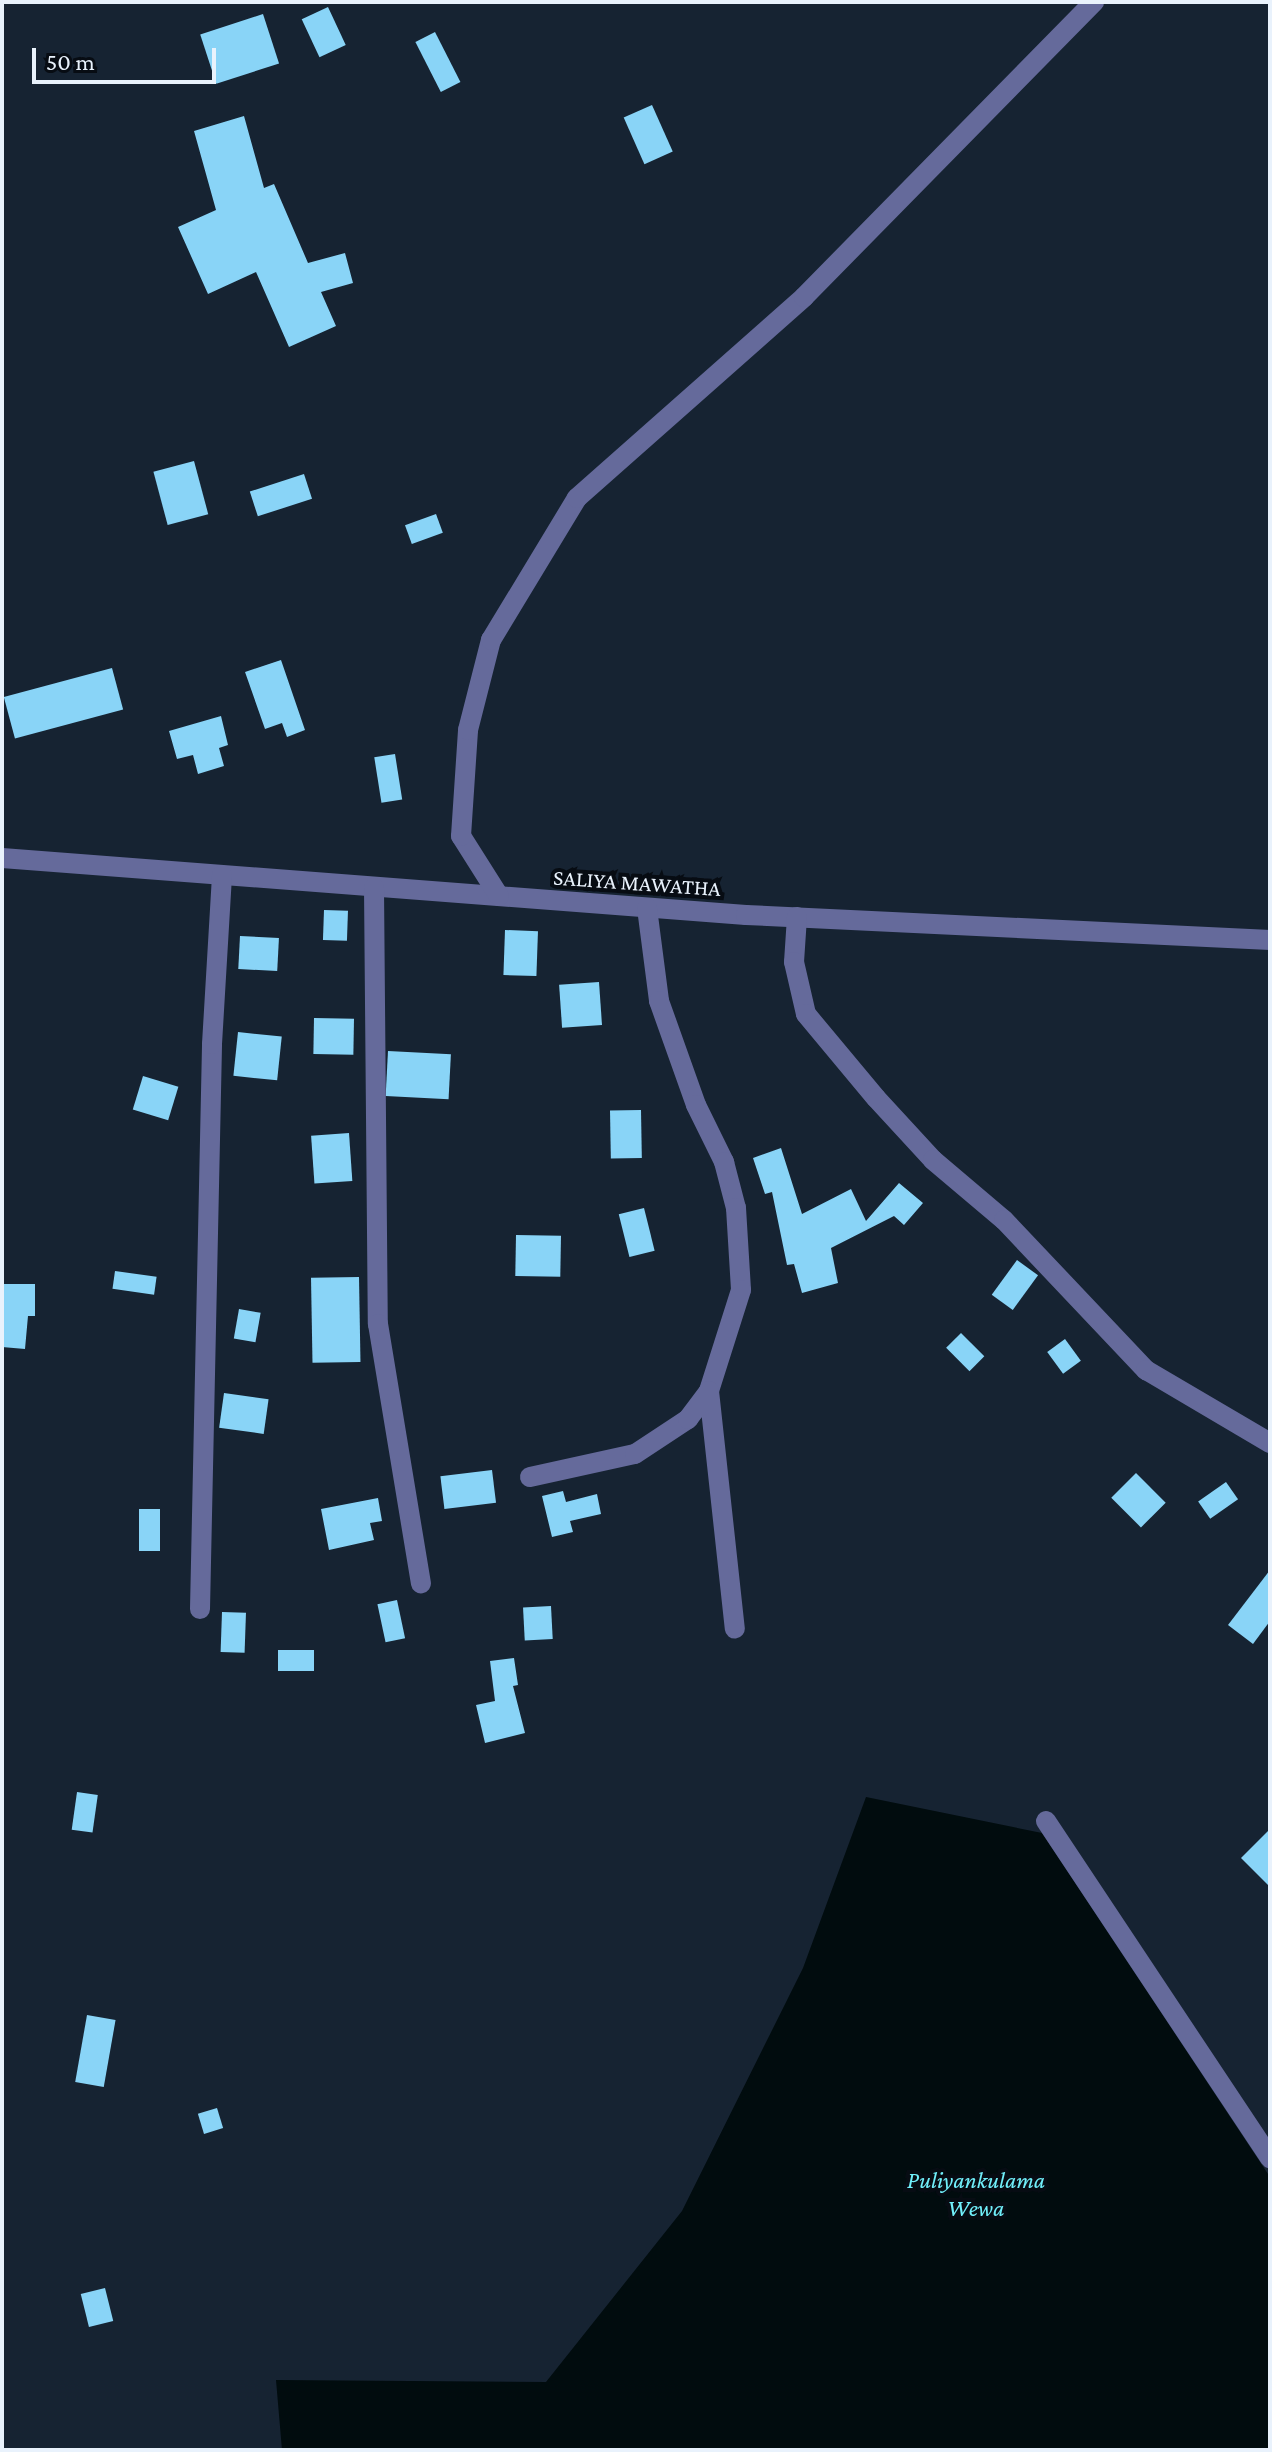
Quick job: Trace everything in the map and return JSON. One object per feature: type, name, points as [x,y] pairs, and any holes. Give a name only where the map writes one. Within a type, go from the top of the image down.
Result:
[{"type":"street","points":[[499,896],[461,836],[468,730],[491,640],[577,498],[804,297],[1094,2]]},
{"type":"street","name":"SALIYA MAWATHA","points":[[2,858],[647,908],[1270,940]]},
{"type":"street","points":[[200,1609],[212,1044],[222,875]]},
{"type":"street","points":[[374,888],[378,1324],[421,1583]]},
{"type":"street","points":[[530,1477],[635,1454],[688,1419],[709,1391],[741,1290],[736,1208],[724,1162],[696,1105],[659,1001],[647,908]]},
{"type":"street","points":[[797,917],[794,962],[806,1014],[876,1098],[933,1160],[1004,1220],[1146,1370],[1270,1443]]},
{"type":"street","points":[[709,1391],[735,1629]]},
{"type":"street","points":[[1046,1821],[1270,2158]]},
{"type":"water","name":"Puliyankulama Wewa","points":[[866,1797],[1042,1833],[1270,2177],[1270,2450],[282,2450],[276,2380],[546,2382],[682,2211],[803,1968]]},
{"type":"building","points":[[328,7],[346,45],[319,57],[302,19]]},
{"type":"building","points":[[263,14],[279,63],[216,84],[200,34]]},
{"type":"building","points":[[435,32],[460,82],[441,92],[415,42]]},
{"type":"building","points":[[652,105],[673,152],[644,164],[624,118]]},
{"type":"building","points":[[244,116],[264,188],[274,184],[308,263],[345,253],[353,283],[321,292],[336,326],[289,347],[256,272],[208,294],[178,227],[216,210],[194,131]]},
{"type":"building","points":[[194,461],[208,514],[168,525],[153,472]]},
{"type":"building","points":[[304,474],[312,499],[258,516],[250,492]]},
{"type":"building","points":[[436,514],[443,533],[412,544],[405,525]]},
{"type":"building","points":[[281,660],[305,730],[287,737],[282,723],[265,729],[245,672]]},
{"type":"building","points":[[112,668],[123,710],[15,739],[4,697]]},
{"type":"building","points":[[221,716],[228,745],[219,748],[224,766],[198,774],[193,755],[177,759],[169,731]]},
{"type":"building","points":[[395,754],[402,799],[381,803],[374,757]]},
{"type":"building","points":[[324,910],[348,911],[347,941],[323,940]]},
{"type":"building","points":[[505,930],[538,931],[536,976],[503,975]]},
{"type":"building","points":[[240,936],[279,938],[277,971],[238,969]]},
{"type":"building","points":[[599,982],[602,1025],[562,1028],[559,985]]},
{"type":"building","points":[[314,1018],[354,1019],[353,1055],[313,1054]]},
{"type":"building","points":[[238,1032],[282,1037],[277,1080],[233,1076]]},
{"type":"building","points":[[388,1051],[451,1054],[449,1099],[386,1096]]},
{"type":"building","points":[[143,1076],[178,1087],[168,1120],[133,1109]]},
{"type":"building","points":[[641,1110],[642,1158],[611,1159],[610,1111]]},
{"type":"building","points":[[349,1133],[352,1181],[314,1184],[311,1136]]},
{"type":"building","points":[[781,1148],[802,1214],[851,1189],[866,1221],[899,1183],[923,1203],[904,1225],[894,1216],[831,1248],[838,1283],[802,1293],[794,1264],[787,1265],[772,1192],[765,1194],[753,1158]]},
{"type":"building","points":[[644,1208],[655,1251],[629,1257],[619,1214]]},
{"type":"building","points":[[516,1235],[561,1236],[560,1277],[515,1276]]},
{"type":"building","points":[[1017,1260],[1038,1275],[1013,1310],[992,1295]]},
{"type":"building","points":[[115,1271],[157,1277],[154,1295],[112,1289]]},
{"type":"building","points":[[359,1277],[360,1362],[312,1363],[311,1278]]},
{"type":"building","points":[[2,1284],[35,1284],[35,1316],[28,1316],[25,1349],[2,1347]]},
{"type":"building","points":[[239,1309],[261,1313],[255,1342],[234,1339]]},
{"type":"building","points":[[961,1333],[984,1356],[969,1371],[946,1348]]},
{"type":"building","points":[[1065,1339],[1081,1361],[1063,1374],[1047,1352]]},
{"type":"building","points":[[224,1393],[269,1399],[264,1434],[219,1428]]},
{"type":"building","points":[[492,1470],[496,1503],[444,1509],[440,1476]]},
{"type":"building","points":[[1136,1473],[1166,1503],[1141,1527],[1111,1498]]},
{"type":"building","points":[[1226,1482],[1238,1499],[1210,1519],[1198,1502]]},
{"type":"building","points":[[563,1491],[566,1502],[597,1494],[601,1514],[570,1521],[573,1532],[552,1537],[542,1496]]},
{"type":"building","points":[[378,1498],[382,1521],[370,1523],[374,1540],[329,1550],[321,1509]]},
{"type":"building","points":[[139,1509],[160,1509],[160,1551],[139,1551]]},
{"type":"building","points":[[1270,1570],[1270,1621],[1253,1644],[1228,1625]]},
{"type":"building","points":[[397,1600],[405,1638],[386,1642],[377,1604]]},
{"type":"building","points":[[551,1606],[553,1639],[525,1640],[523,1607]]},
{"type":"building","points":[[222,1612],[246,1613],[245,1653],[221,1652]]},
{"type":"building","points":[[278,1650],[314,1650],[314,1671],[278,1671]]},
{"type":"building","points":[[514,1658],[518,1685],[513,1686],[525,1733],[485,1743],[476,1705],[495,1701],[490,1661]]},
{"type":"building","points":[[77,1792],[98,1795],[93,1833],[72,1830]]},
{"type":"building","points":[[1270,1829],[1270,1887],[1241,1858]]},
{"type":"building","points":[[87,2015],[116,2020],[104,2087],[75,2082]]},
{"type":"building","points":[[217,2108],[223,2128],[204,2134],[198,2114]]},
{"type":"building","points":[[105,2288],[113,2321],[89,2327],[81,2294]]}]
